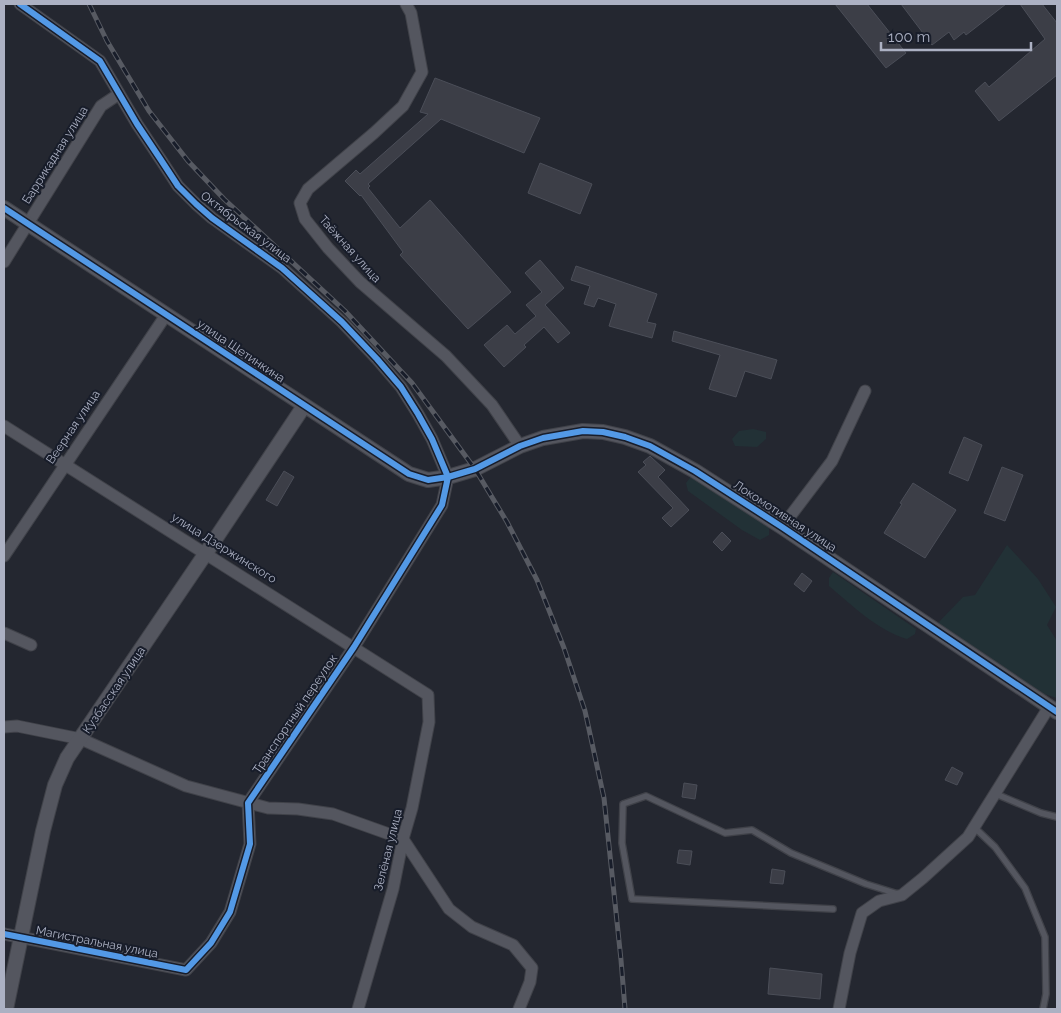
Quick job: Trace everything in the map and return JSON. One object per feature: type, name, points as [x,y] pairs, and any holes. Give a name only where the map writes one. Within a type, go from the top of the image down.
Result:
[{"type":"street","name":"Октябрьская улица","points":[[20,4],[100,61],[137,124],[178,186],[196,204],[212,218],[282,268],[342,322],[377,359],[401,387],[418,414],[432,439],[448,477]]},
{"type":"street","name":"Таёжная улица","points":[[406,4],[411,13],[422,72],[403,106],[308,189],[300,203],[305,219],[328,248],[360,282],[446,356],[492,405],[520,446]]},
{"type":"street","name":"Баррикадная улица","points":[[4,262],[101,106],[119,94]]},
{"type":"street","name":"улица Щетинкина","points":[[4,208],[409,474],[428,480],[448,477],[475,469]]},
{"type":"street","name":"Веерная улица","points":[[4,556],[166,315]]},
{"type":"street","points":[[782,527],[832,461],[865,391]]},
{"type":"street","name":"Кузбасская улица","points":[[6,1009],[19,938],[43,831],[55,785],[67,758],[304,406]]},
{"type":"street","name":"улица Дзержинского","points":[[4,426],[428,695]]},
{"type":"street","name":"Локомотивная улица","points":[[475,469],[520,446],[543,438],[583,431],[603,432],[650,446],[674,458],[782,527],[1053,709]]},
{"type":"street","name":"Транспортный переулок","points":[[248,803],[354,647],[442,505],[448,477]]},
{"type":"street","points":[[4,633],[31,645]]},
{"type":"street","name":"Зелёная улица","points":[[358,1009],[393,889],[412,808],[429,722],[428,695]]},
{"type":"street","points":[[839,1009],[850,953],[862,913],[879,901],[902,895],[968,838],[1053,709]]},
{"type":"street","points":[[4,726],[18,726],[81,739],[186,786],[268,808],[298,809],[332,814],[403,840],[449,909],[472,927],[513,945],[532,968],[530,982],[519,1009]]},
{"type":"street","name":"Магистральная улица","points":[[4,934],[186,970],[211,944],[230,912],[250,844],[248,803]]},
{"type":"lane","points":[[996,794],[1057,817]]},
{"type":"lane","points":[[833,909],[632,898],[622,843],[623,804],[646,796],[725,833],[752,830],[791,853],[866,884],[902,895]]},
{"type":"lane","points":[[975,828],[994,847],[1025,888],[1045,937],[1046,994],[1043,1009]]},
{"type":"shaded area","points":[[753,429],[766,432],[766,439],[757,447],[735,446],[732,439],[739,431]]},
{"type":"shaded area","points":[[695,471],[769,519],[769,535],[760,540],[742,530],[688,491],[686,483]]},
{"type":"shaded area","points":[[1007,545],[1038,579],[1056,607],[1047,625],[1057,641],[1057,698],[1044,694],[938,623],[963,597],[975,595]]},
{"type":"shaded area","points":[[833,572],[916,629],[915,634],[907,639],[875,624],[829,586],[829,578]]},
{"type":"building","points":[[835,4],[867,4],[906,53],[886,68]]},
{"type":"building","points":[[901,4],[1006,4],[966,35],[964,32],[954,40],[949,32],[932,45]]},
{"type":"building","points":[[1020,4],[1042,4],[1057,23],[1057,75],[999,121],[975,91],[985,82],[989,87],[1045,39]]},
{"type":"building","points":[[435,78],[540,118],[524,153],[441,119],[368,184],[370,186],[368,188],[400,228],[430,200],[511,292],[468,329],[400,255],[403,252],[361,195],[345,181],[356,170],[360,174],[428,114],[420,112]]},
{"type":"building","points":[[540,163],[592,184],[580,214],[528,193]]},
{"type":"building","points":[[540,260],[564,288],[545,305],[570,333],[558,343],[544,327],[504,367],[484,345],[507,325],[515,334],[536,316],[526,305],[542,292],[525,273]]},
{"type":"building","points":[[576,266],[657,294],[647,322],[656,324],[652,338],[609,326],[616,304],[598,298],[594,307],[584,304],[590,286],[571,280]]},
{"type":"building","points":[[674,331],[777,360],[771,379],[745,371],[736,397],[709,389],[720,355],[672,341]]},
{"type":"building","points":[[964,437],[982,445],[968,481],[949,473]]},
{"type":"building","points":[[650,456],[665,470],[658,477],[689,510],[671,527],[662,518],[673,508],[638,472],[646,465],[643,462]]},
{"type":"building","points":[[1002,467],[1023,475],[1005,521],[984,513]]},
{"type":"building","points":[[284,471],[294,477],[277,506],[266,500]]},
{"type":"building","points":[[913,483],[956,510],[925,558],[884,533]]},
{"type":"building","points":[[722,532],[731,541],[722,551],[713,542]]},
{"type":"building","points":[[802,573],[812,581],[804,592],[794,584]]},
{"type":"building","points":[[952,767],[963,773],[957,785],[945,780]]},
{"type":"building","points":[[684,783],[697,785],[695,799],[682,797]]},
{"type":"building","points":[[679,850],[692,851],[690,865],[677,863]]},
{"type":"building","points":[[772,869],[785,871],[783,884],[770,883]]},
{"type":"building","points":[[770,968],[822,974],[820,999],[768,994]]},
{"type":"railway","points":[[89,4],[107,41],[149,111],[188,161],[224,199],[345,311],[412,383],[475,469],[507,522],[537,580],[564,648],[585,711],[604,798],[625,1009]]},
{"type":"cycle path","points":[[4,934],[186,970],[211,943],[230,912],[250,844],[248,803],[354,647],[442,505],[448,477],[432,439],[418,414],[401,387],[377,359],[342,322],[282,268],[212,218],[196,204],[178,186],[137,124],[100,61],[20,4]]},
{"type":"cycle path","points":[[4,208],[409,474],[428,480],[448,477],[475,469],[520,446],[543,438],[583,431],[603,432],[650,446],[695,471],[782,527],[1057,712]]}]
